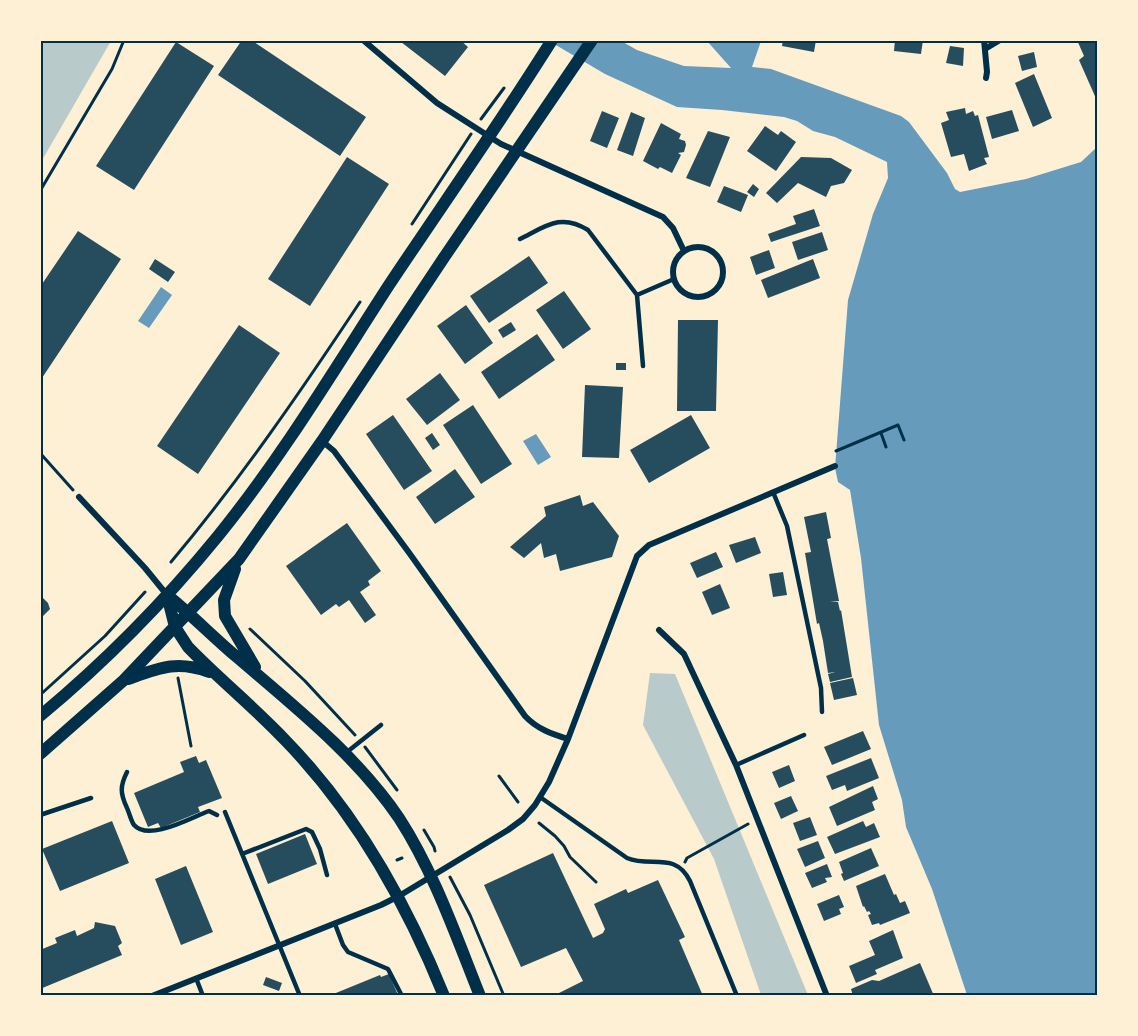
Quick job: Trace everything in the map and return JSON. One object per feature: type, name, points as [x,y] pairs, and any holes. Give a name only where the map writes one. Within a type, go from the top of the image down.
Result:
[{"type":"main road","points":[[40,716],[102,661],[167,595],[218,536],[254,488],[342,359],[552,40]]},
{"type":"main road","points":[[40,754],[124,680],[238,559],[322,441],[592,40]]},
{"type":"main road","points":[[238,559],[224,600],[225,616],[261,678]]},
{"type":"main road","points":[[167,595],[189,612],[211,635],[345,753],[399,819],[430,877],[480,996]]},
{"type":"main road","points":[[167,595],[175,627],[188,647],[286,741],[326,787],[372,852],[399,897],[427,953],[444,996]]},
{"type":"main road","points":[[124,680],[170,665],[188,665],[217,675]]},
{"type":"street","points":[[363,40],[437,103],[516,153],[663,218],[673,228],[684,251]]},
{"type":"street","points":[[984,40],[986,78]]},
{"type":"street","points":[[985,49],[1000,40]]},
{"type":"street","points":[[700,247],[709,250],[720,262],[721,279],[712,291],[698,297],[683,292],[674,279],[674,263],[684,251],[700,247]]},
{"type":"street","points":[[322,441],[334,451],[411,554],[525,716],[531,723],[548,733],[568,739]]},
{"type":"street","points":[[153,996],[399,897],[517,823],[529,812],[540,796],[568,739],[637,556],[649,545],[835,466]]},
{"type":"street","points":[[79,497],[167,595]]},
{"type":"street","points":[[659,630],[684,654],[736,765],[827,996]]},
{"type":"lane","points":[[520,239],[557,220],[578,224],[588,230],[638,295],[643,366]]},
{"type":"lane","points":[[638,295],[674,279]]},
{"type":"lane","points":[[773,492],[787,525],[821,688],[822,712]]},
{"type":"lane","points":[[345,753],[381,725]]},
{"type":"lane","points":[[736,765],[804,735]]},
{"type":"lane","points":[[127,772],[121,783],[121,794],[135,825],[144,830],[157,832],[209,810],[217,815]]},
{"type":"lane","points":[[540,796],[627,858],[665,862],[681,868],[690,881],[737,996]]},
{"type":"lane","points":[[40,815],[91,798]]},
{"type":"lane","points":[[225,812],[300,996]]},
{"type":"lane","points":[[242,854],[306,829],[312,832],[327,875]]},
{"type":"lane","points":[[335,924],[345,949],[353,955],[388,969],[402,996]]},
{"type":"lane","points":[[196,978],[203,996]]},
{"type":"path","points":[[40,191],[112,69],[124,40]]},
{"type":"path","points":[[407,232],[463,147]]},
{"type":"path","points":[[171,562],[209,517],[250,462],[364,297]]},
{"type":"path","points":[[836,451],[898,426],[904,440]]},
{"type":"path","points":[[881,433],[886,447]]},
{"type":"path","points":[[40,453],[79,497]]},
{"type":"path","points":[[40,695],[105,636],[145,592]]},
{"type":"path","points":[[247,625],[334,711],[401,795]]},
{"type":"path","points":[[178,678],[191,746]]},
{"type":"path","points":[[499,776],[518,802]]},
{"type":"path","points":[[539,823],[564,846],[570,857],[596,882]]},
{"type":"path","points":[[420,824],[434,850]]},
{"type":"path","points":[[681,868],[687,858],[736,830]]},
{"type":"path","points":[[397,860],[402,858]]},
{"type":"path","points":[[454,885],[470,915],[504,996]]},
{"type":"shaded area","points":[[40,41],[111,41],[41,162]]},
{"type":"shaded area","points":[[650,673],[675,674],[808,995],[761,995],[714,859],[643,725]]},
{"type":"water","points":[[549,41],[621,41],[637,50],[684,66],[731,68],[707,41],[761,41],[752,67],[771,69],[901,116],[909,122],[947,173],[955,189],[960,192],[1026,179],[1081,162],[1097,147],[1097,995],[967,995],[932,889],[906,827],[902,800],[879,725],[861,558],[850,490],[838,482],[835,468],[848,300],[873,214],[888,178],[887,162],[835,137],[813,131],[797,121],[784,117],[677,107],[605,74]]},
{"type":"water","points":[[161,287],[172,295],[149,328],[138,321]]},
{"type":"water","points":[[536,434],[551,457],[538,465],[523,441]]},
{"type":"building","points":[[242,40],[251,40],[366,117],[340,156],[218,75]]},
{"type":"building","points":[[402,40],[460,40],[468,47],[445,76],[401,42]]},
{"type":"building","points":[[783,40],[816,40],[814,52],[782,46]]},
{"type":"building","points":[[895,40],[923,40],[921,54],[894,51]]},
{"type":"building","points":[[1077,40],[1098,40],[1098,103],[1079,60],[1084,56]]},
{"type":"building","points":[[176,42],[214,66],[134,190],[96,166]]},
{"type":"building","points":[[950,46],[964,48],[963,66],[946,63]]},
{"type":"building","points":[[1034,52],[1037,67],[1022,71],[1018,56]]},
{"type":"building","points":[[1034,74],[1052,118],[1033,127],[1015,83]]},
{"type":"building","points":[[965,108],[966,114],[973,111],[975,116],[978,115],[989,157],[984,158],[987,164],[969,171],[964,154],[951,157],[941,123],[949,120],[946,112]]},
{"type":"building","points":[[1012,110],[1019,131],[992,139],[986,117]]},
{"type":"building","points":[[602,111],[619,118],[607,148],[590,141]]},
{"type":"building","points":[[631,112],[645,118],[633,156],[617,150]]},
{"type":"building","points":[[661,123],[681,134],[679,139],[685,141],[686,145],[684,152],[678,153],[681,155],[672,173],[643,161]]},
{"type":"building","points":[[765,126],[778,135],[781,131],[796,142],[776,171],[747,151]]},
{"type":"building","points":[[708,131],[730,137],[710,187],[686,178]]},
{"type":"building","points":[[347,157],[389,184],[310,306],[268,279]]},
{"type":"building","points":[[801,157],[831,158],[852,170],[844,183],[831,186],[826,197],[798,183],[777,203],[766,193]]},
{"type":"building","points":[[753,184],[759,189],[754,197],[747,192]]},
{"type":"building","points":[[724,186],[748,195],[741,212],[717,202]]},
{"type":"building","points":[[814,209],[820,226],[771,242],[768,234],[796,224],[793,216]]},
{"type":"building","points":[[78,231],[121,259],[40,381],[40,287]]},
{"type":"building","points":[[822,232],[828,250],[798,260],[792,242]]},
{"type":"building","points":[[769,250],[775,268],[756,275],[750,257]]},
{"type":"building","points":[[529,256],[548,283],[489,323],[470,296]]},
{"type":"building","points":[[155,259],[175,272],[168,282],[149,269]]},
{"type":"building","points":[[813,259],[820,278],[768,298],[761,280]]},
{"type":"building","points":[[564,291],[591,329],[563,349],[536,310]]},
{"type":"building","points":[[466,305],[493,343],[465,364],[437,326]]},
{"type":"building","points":[[678,320],[718,320],[716,411],[677,411]]},
{"type":"building","points":[[511,322],[516,330],[503,338],[498,330]]},
{"type":"building","points":[[239,325],[280,353],[198,474],[157,446]]},
{"type":"building","points":[[537,334],[555,360],[499,399],[481,372]]},
{"type":"building","points":[[616,363],[626,363],[626,370],[616,370]]},
{"type":"building","points":[[440,373],[460,400],[427,425],[406,399]]},
{"type":"building","points":[[585,385],[623,387],[619,458],[582,457]]},
{"type":"building","points":[[473,405],[512,464],[481,484],[443,425]]},
{"type":"building","points":[[393,415],[432,471],[404,490],[366,434]]},
{"type":"building","points":[[691,415],[710,448],[649,483],[630,450]]},
{"type":"building","points":[[432,433],[440,445],[433,450],[425,438]]},
{"type":"building","points":[[455,469],[475,497],[435,524],[416,497]]},
{"type":"building","points":[[580,495],[583,506],[593,502],[619,536],[612,557],[560,571],[556,554],[544,558],[541,543],[524,558],[510,547],[546,516],[544,507]]},
{"type":"building","points":[[826,512],[831,538],[827,539],[839,601],[830,602],[838,602],[841,610],[852,677],[830,682],[828,674],[835,672],[828,673],[819,623],[817,624],[805,553],[811,552],[804,517]]},
{"type":"building","points":[[347,523],[381,571],[368,581],[370,585],[360,592],[376,615],[365,623],[349,600],[339,607],[336,604],[321,615],[286,566]]},
{"type":"building","points":[[755,537],[761,553],[736,563],[729,545]]},
{"type":"building","points":[[716,552],[723,567],[697,578],[690,563]]},
{"type":"building","points":[[783,572],[787,595],[773,597],[769,574]]},
{"type":"building","points":[[720,584],[730,608],[712,615],[702,592]]},
{"type":"building","points":[[40,595],[48,603],[50,609],[40,619]]},
{"type":"building","points":[[853,678],[857,695],[834,700],[830,683]]},
{"type":"building","points":[[863,731],[871,749],[832,765],[824,747]]},
{"type":"building","points":[[196,756],[199,763],[206,760],[222,798],[198,807],[200,812],[161,828],[158,823],[148,827],[134,793],[184,772],[180,762]]},
{"type":"building","points":[[871,758],[879,778],[847,791],[845,785],[832,790],[826,776]]},
{"type":"building","points":[[789,765],[795,781],[779,788],[772,772]]},
{"type":"building","points":[[873,786],[878,799],[872,802],[875,810],[837,826],[829,807]]},
{"type":"building","points":[[791,796],[798,811],[781,819],[774,803]]},
{"type":"building","points":[[810,817],[817,835],[800,841],[793,823]]},
{"type":"building","points":[[112,821],[129,863],[60,891],[42,849]]},
{"type":"building","points":[[863,821],[866,827],[874,823],[880,837],[835,854],[827,837]]},
{"type":"building","points":[[305,834],[317,864],[268,884],[256,854]]},
{"type":"building","points":[[818,841],[825,858],[805,867],[797,849]]},
{"type":"building","points":[[871,848],[879,866],[844,881],[839,862]]},
{"type":"building","points":[[553,853],[593,938],[603,933],[605,929],[594,904],[626,889],[628,893],[658,880],[685,937],[679,940],[703,996],[553,996],[583,981],[566,948],[521,967],[484,885]]},
{"type":"building","points":[[827,864],[832,877],[825,878],[827,882],[812,888],[805,873]]},
{"type":"building","points":[[186,866],[213,932],[181,945],[155,879]]},
{"type":"building","points":[[885,874],[894,895],[896,894],[900,903],[905,901],[910,913],[880,925],[879,923],[872,925],[868,915],[871,914],[863,907],[856,886]]},
{"type":"building","points":[[839,895],[844,907],[839,909],[841,914],[824,921],[817,904]]},
{"type":"building","points":[[95,922],[115,926],[122,943],[118,946],[122,955],[40,989],[40,950],[57,943],[55,938],[75,930],[77,936],[94,928]]},
{"type":"building","points":[[893,930],[903,958],[875,970],[877,974],[856,983],[849,966],[875,955],[869,941]]},
{"type":"building","points":[[920,963],[934,996],[853,996],[851,989],[872,980],[879,981]]},
{"type":"building","points":[[389,974],[398,995],[331,995],[380,975],[381,977]]},
{"type":"building","points":[[266,977],[282,983],[279,991],[263,985]]}]
